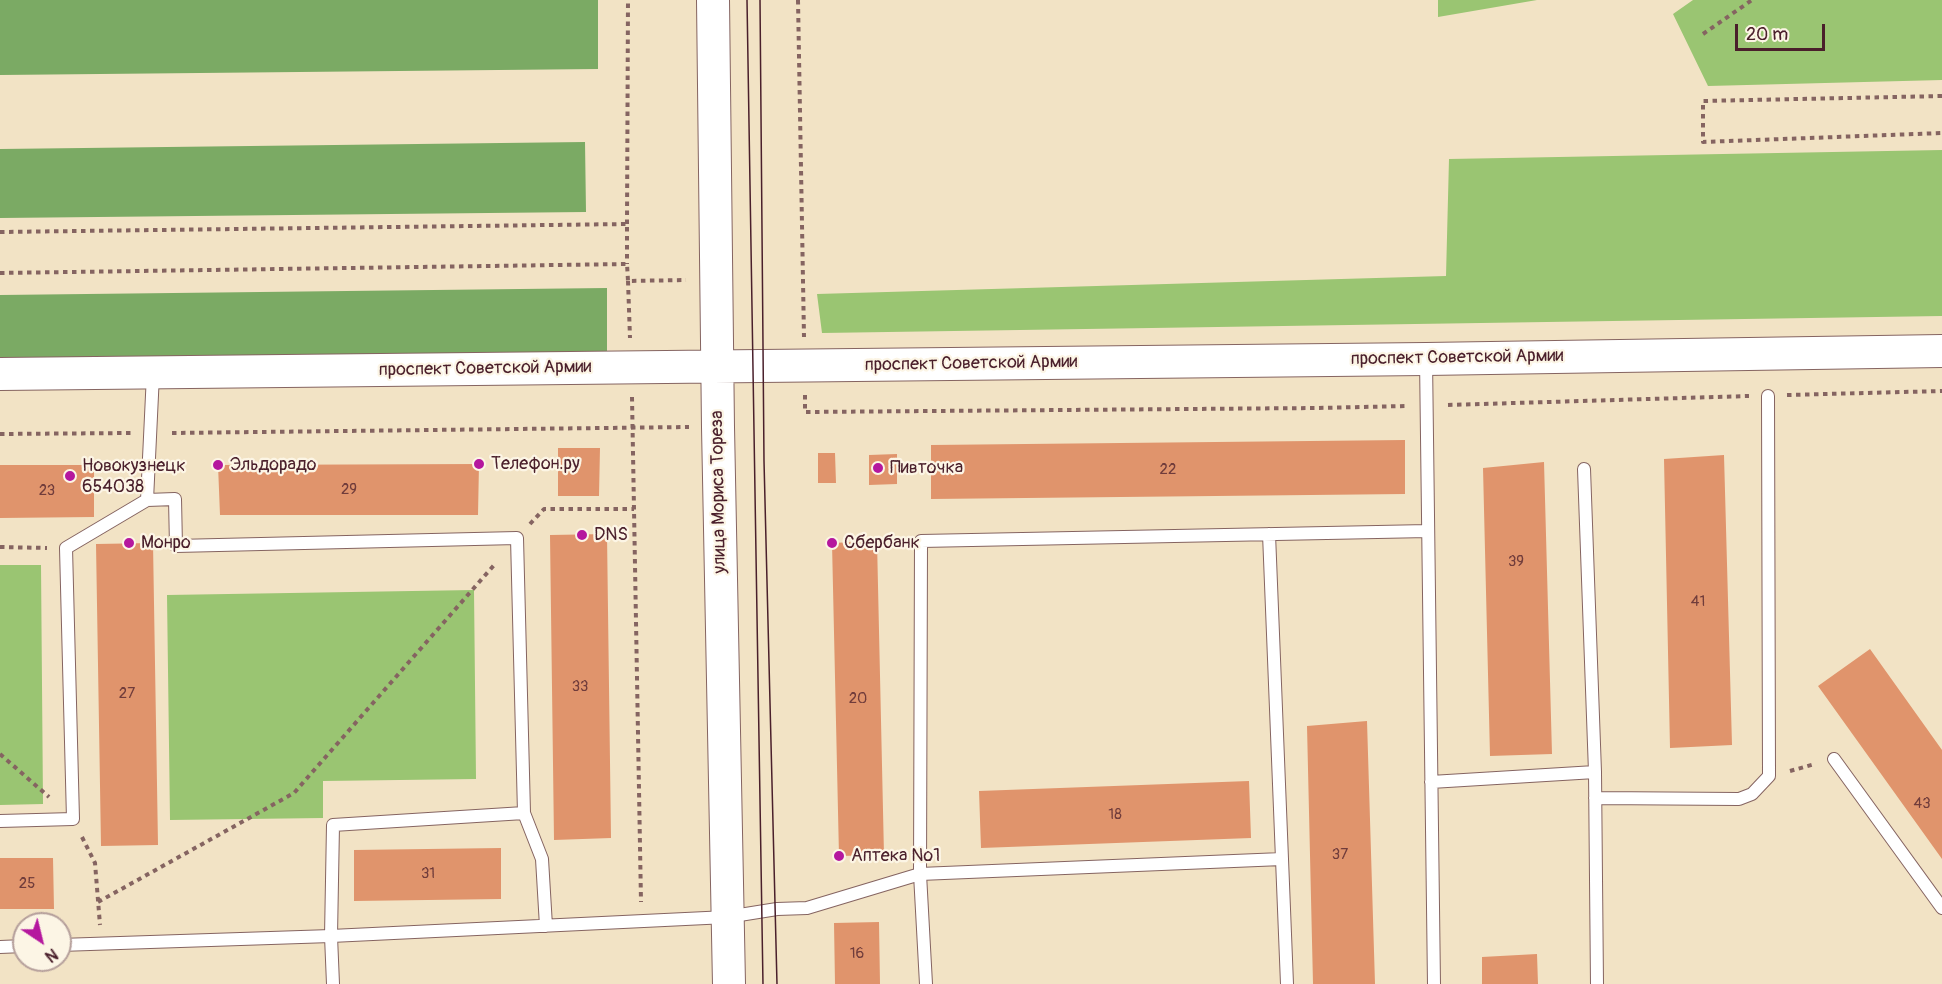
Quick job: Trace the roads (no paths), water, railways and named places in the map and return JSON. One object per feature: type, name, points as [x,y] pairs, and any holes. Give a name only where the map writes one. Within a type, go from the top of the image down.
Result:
[{"type":"street","name":"улица Мориса Тореза","points":[[713,0],[717,366],[729,984]]},
{"type":"street","name":"проспект Советской Армии","points":[[0,374],[1426,359],[1942,351]]},
{"type":"lane","points":[[1426,359],[1434,984]]},
{"type":"lane","points":[[147,500],[153,373]]},
{"type":"lane","points":[[1595,798],[1739,799],[1752,794],[1769,776],[1768,396]]},
{"type":"lane","points":[[1584,469],[1595,798],[1598,984]]},
{"type":"lane","points":[[0,821],[73,819],[66,548],[147,500],[175,499],[176,546],[518,538],[524,813],[542,860],[546,926]]},
{"type":"lane","points":[[926,984],[920,874],[921,541],[1428,531]]},
{"type":"lane","points":[[1269,534],[1287,984]]},
{"type":"lane","points":[[1834,759],[1942,908]]},
{"type":"lane","points":[[1431,782],[1594,772]]},
{"type":"lane","points":[[333,984],[333,825],[524,813]]},
{"type":"lane","points":[[72,945],[332,936],[727,917],[777,909],[807,908],[920,874],[1282,859]]},
{"type":"tram line","points":[[747,0],[763,984]]},
{"type":"tram line","points":[[760,0],[764,461],[777,984]]},
{"type":"place","name":"Телефон.ру","points":[[479,464]]},
{"type":"place","name":"Эльдорадо","points":[[218,465]]},
{"type":"place","name":"Пивточка","points":[[878,468]]},
{"type":"place","name":"Новокузнецк 654038","points":[[70,476]]},
{"type":"place","name":"DNS","points":[[582,535]]},
{"type":"place","name":"Монро","points":[[129,543]]},
{"type":"place","name":"Сбербанк","points":[[832,543]]},
{"type":"place","name":"Аптека №1","points":[[839,856]]}]
